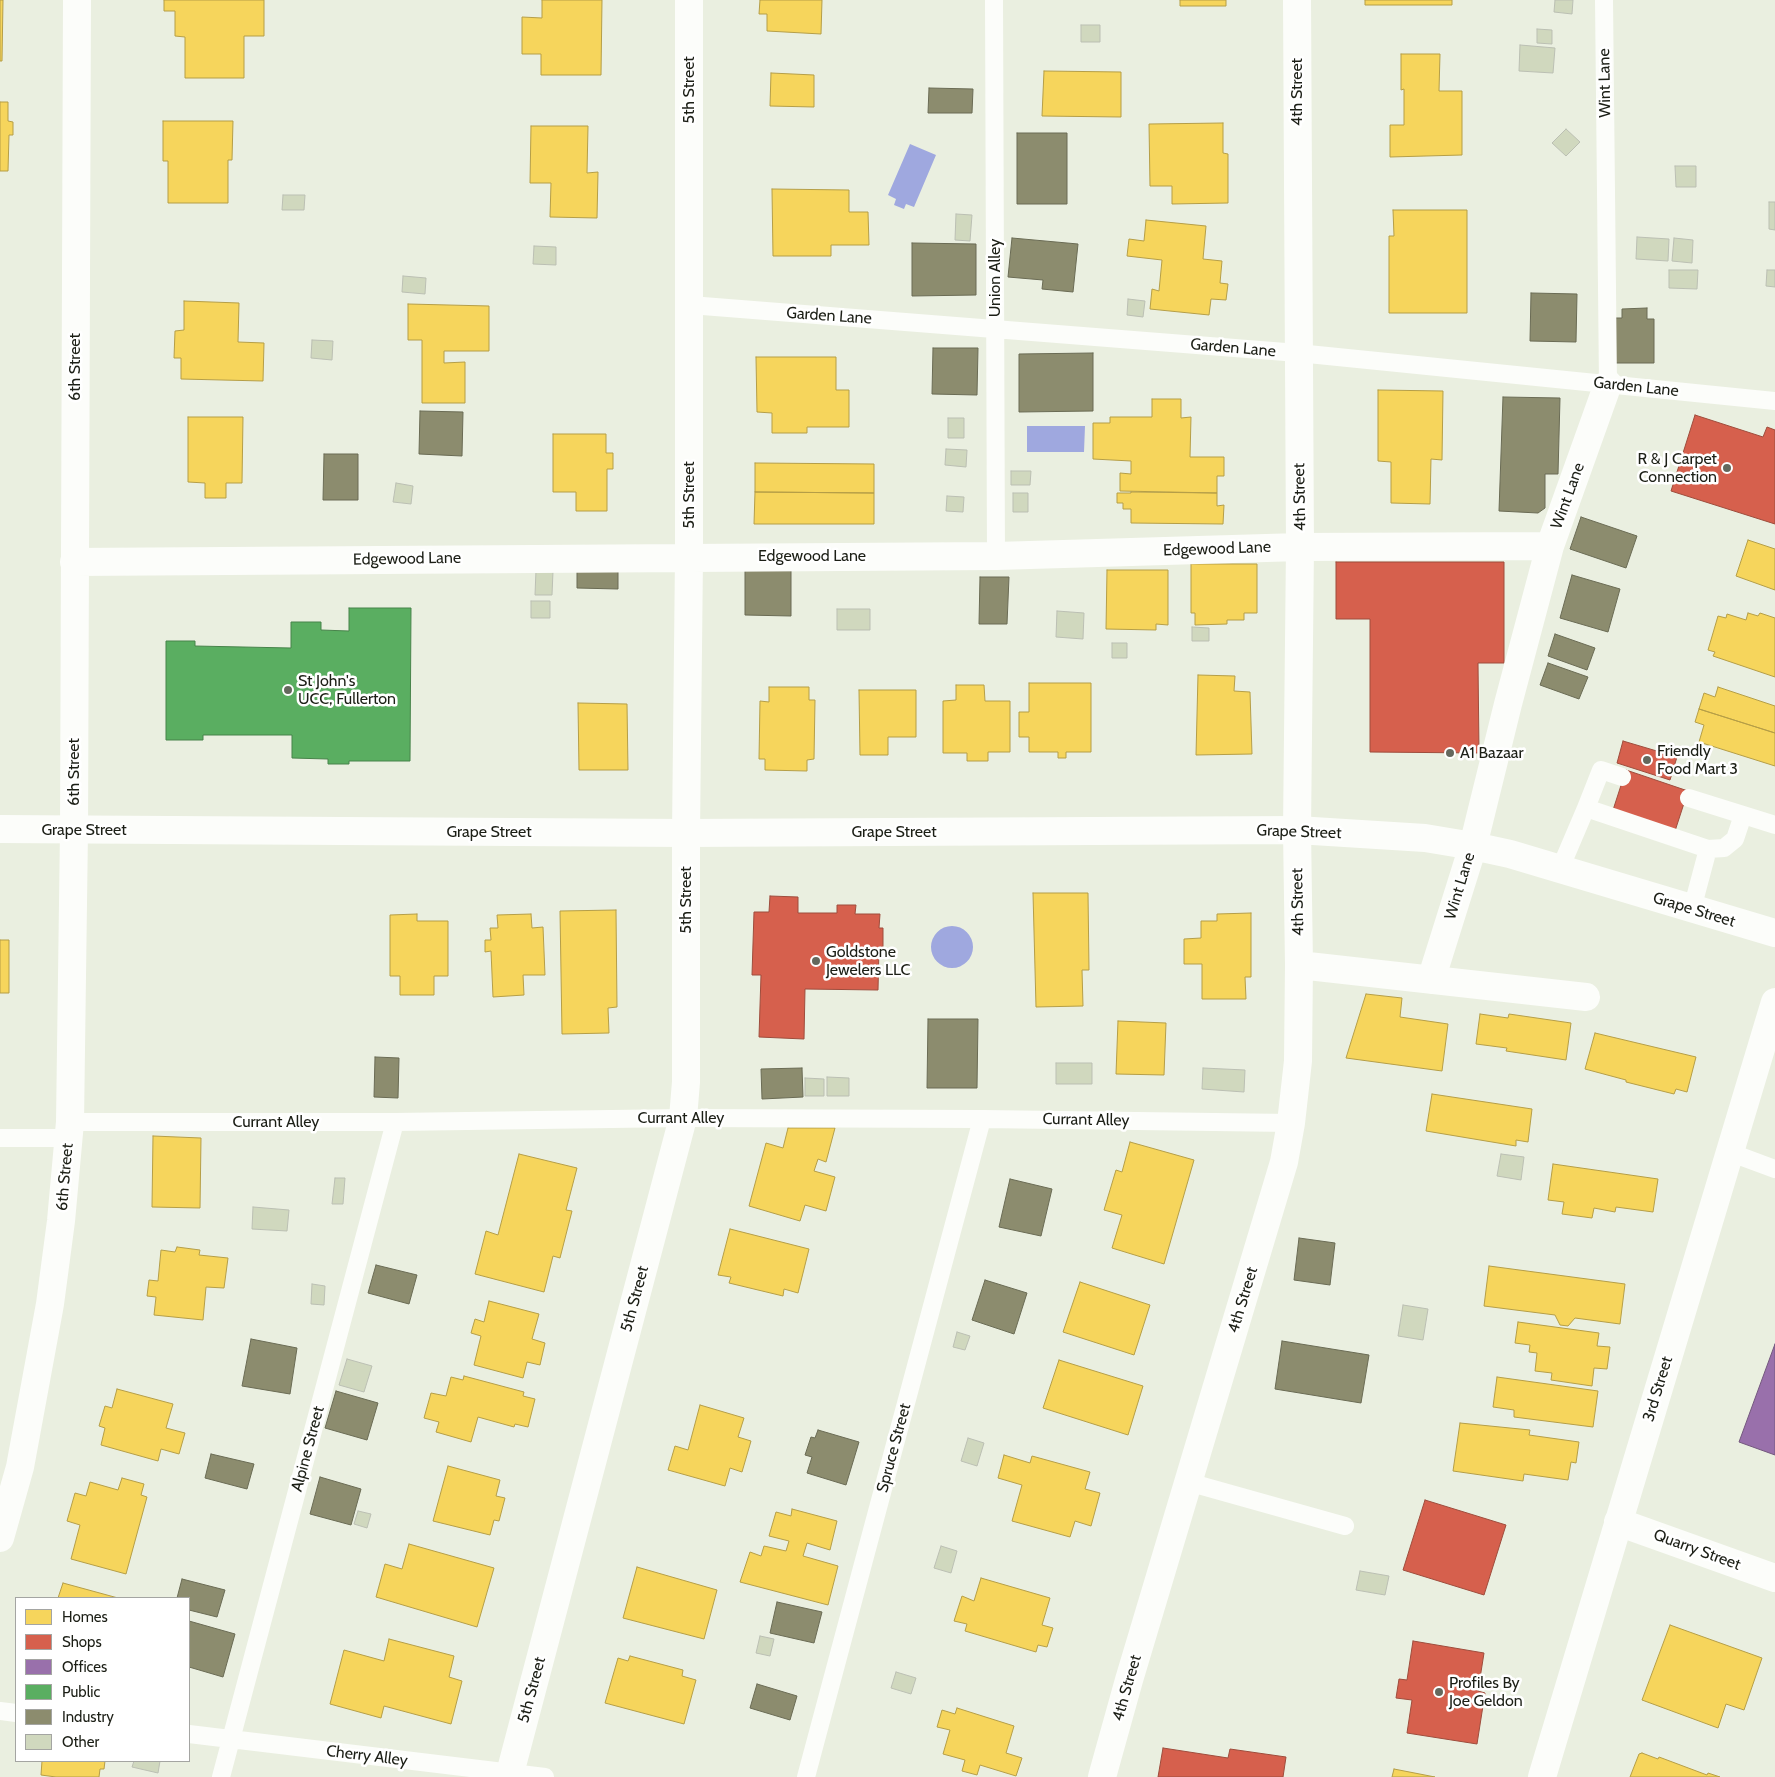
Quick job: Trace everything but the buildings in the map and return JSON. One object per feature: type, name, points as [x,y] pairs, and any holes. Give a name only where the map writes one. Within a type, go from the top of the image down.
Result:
[{"type":"street","name":"6th Street","points":[[0,1538],[20,1467],[50,1304],[70,1130],[74,830],[77,0]]},
{"type":"street","name":"5th Street","points":[[509,1775],[683,1118],[686,1082],[689,557],[689,0]]},
{"type":"street","name":"4th Street","points":[[1102,1777],[1129,1680],[1284,1162],[1291,1123],[1298,1061],[1297,830],[1300,547],[1297,0]]},
{"type":"street","name":"Wint Lane","points":[[1431,980],[1473,846],[1550,546],[1608,384]]},
{"type":"street","name":"Edgewood Lane","points":[[74,562],[996,556],[1300,547],[1550,546]]},
{"type":"street","name":"Grape Street","points":[[0,829],[686,832],[1297,830],[1425,838],[1473,846],[1510,854],[1775,933]]},
{"type":"street","points":[[1299,965],[1586,997]]},
{"type":"street","name":"3rd Street","points":[[1542,1777],[1775,1002]]},
{"type":"street","name":"Quarry Street","points":[[1618,1522],[1775,1578]]},
{"type":"lane","name":"Union Alley","points":[[994,0],[996,556]]},
{"type":"lane","name":"Wint Lane","points":[[1604,0],[1608,384]]},
{"type":"lane","name":"Garden Lane","points":[[690,305],[1298,353],[1775,401]]},
{"type":"lane","points":[[1560,869],[1601,770],[1622,776]]},
{"type":"lane","points":[[1688,798],[1775,825]]},
{"type":"lane","points":[[1586,808],[1708,849],[1724,848],[1735,839],[1743,815]]},
{"type":"lane","points":[[1692,909],[1708,849]]},
{"type":"lane","name":"Currant Alley","points":[[0,1138],[70,1130],[395,1122],[683,1118],[1291,1123]]},
{"type":"lane","name":"Spruce Street","points":[[806,1777],[982,1119]]},
{"type":"lane","name":"Alpine Street","points":[[221,1777],[395,1122]]},
{"type":"lane","points":[[1729,1152],[1775,1168]]},
{"type":"lane","points":[[1188,1482],[1345,1526]]},
{"type":"lane","points":[[0,1711],[15,1713]]},
{"type":"lane","name":"Cherry Alley","points":[[190,1734],[509,1775],[545,1777]]},
{"type":"water","points":[[910,144],[936,155],[914,207],[906,204],[904,209],[894,205],[896,199],[888,195]]},
{"type":"water","points":[[1027,426],[1085,426],[1084,452],[1027,452]]},
{"type":"water","points":[[952,926],[967,932],[973,947],[967,962],[952,968],[937,962],[931,947],[937,932]]},
{"type":"place","name":"R & J Carpet Connection","points":[[1727,468]]},
{"type":"place","name":"St John's UCC, Fullerton","points":[[288,690]]},
{"type":"place","name":"A1 Bazaar","points":[[1450,753]]},
{"type":"place","name":"Friendly Food Mart 3","points":[[1647,760]]},
{"type":"place","name":"Goldstone Jewelers LLC","points":[[816,961]]},
{"type":"place","name":"Profiles By Joe Geldon","points":[[1439,1692]]}]
